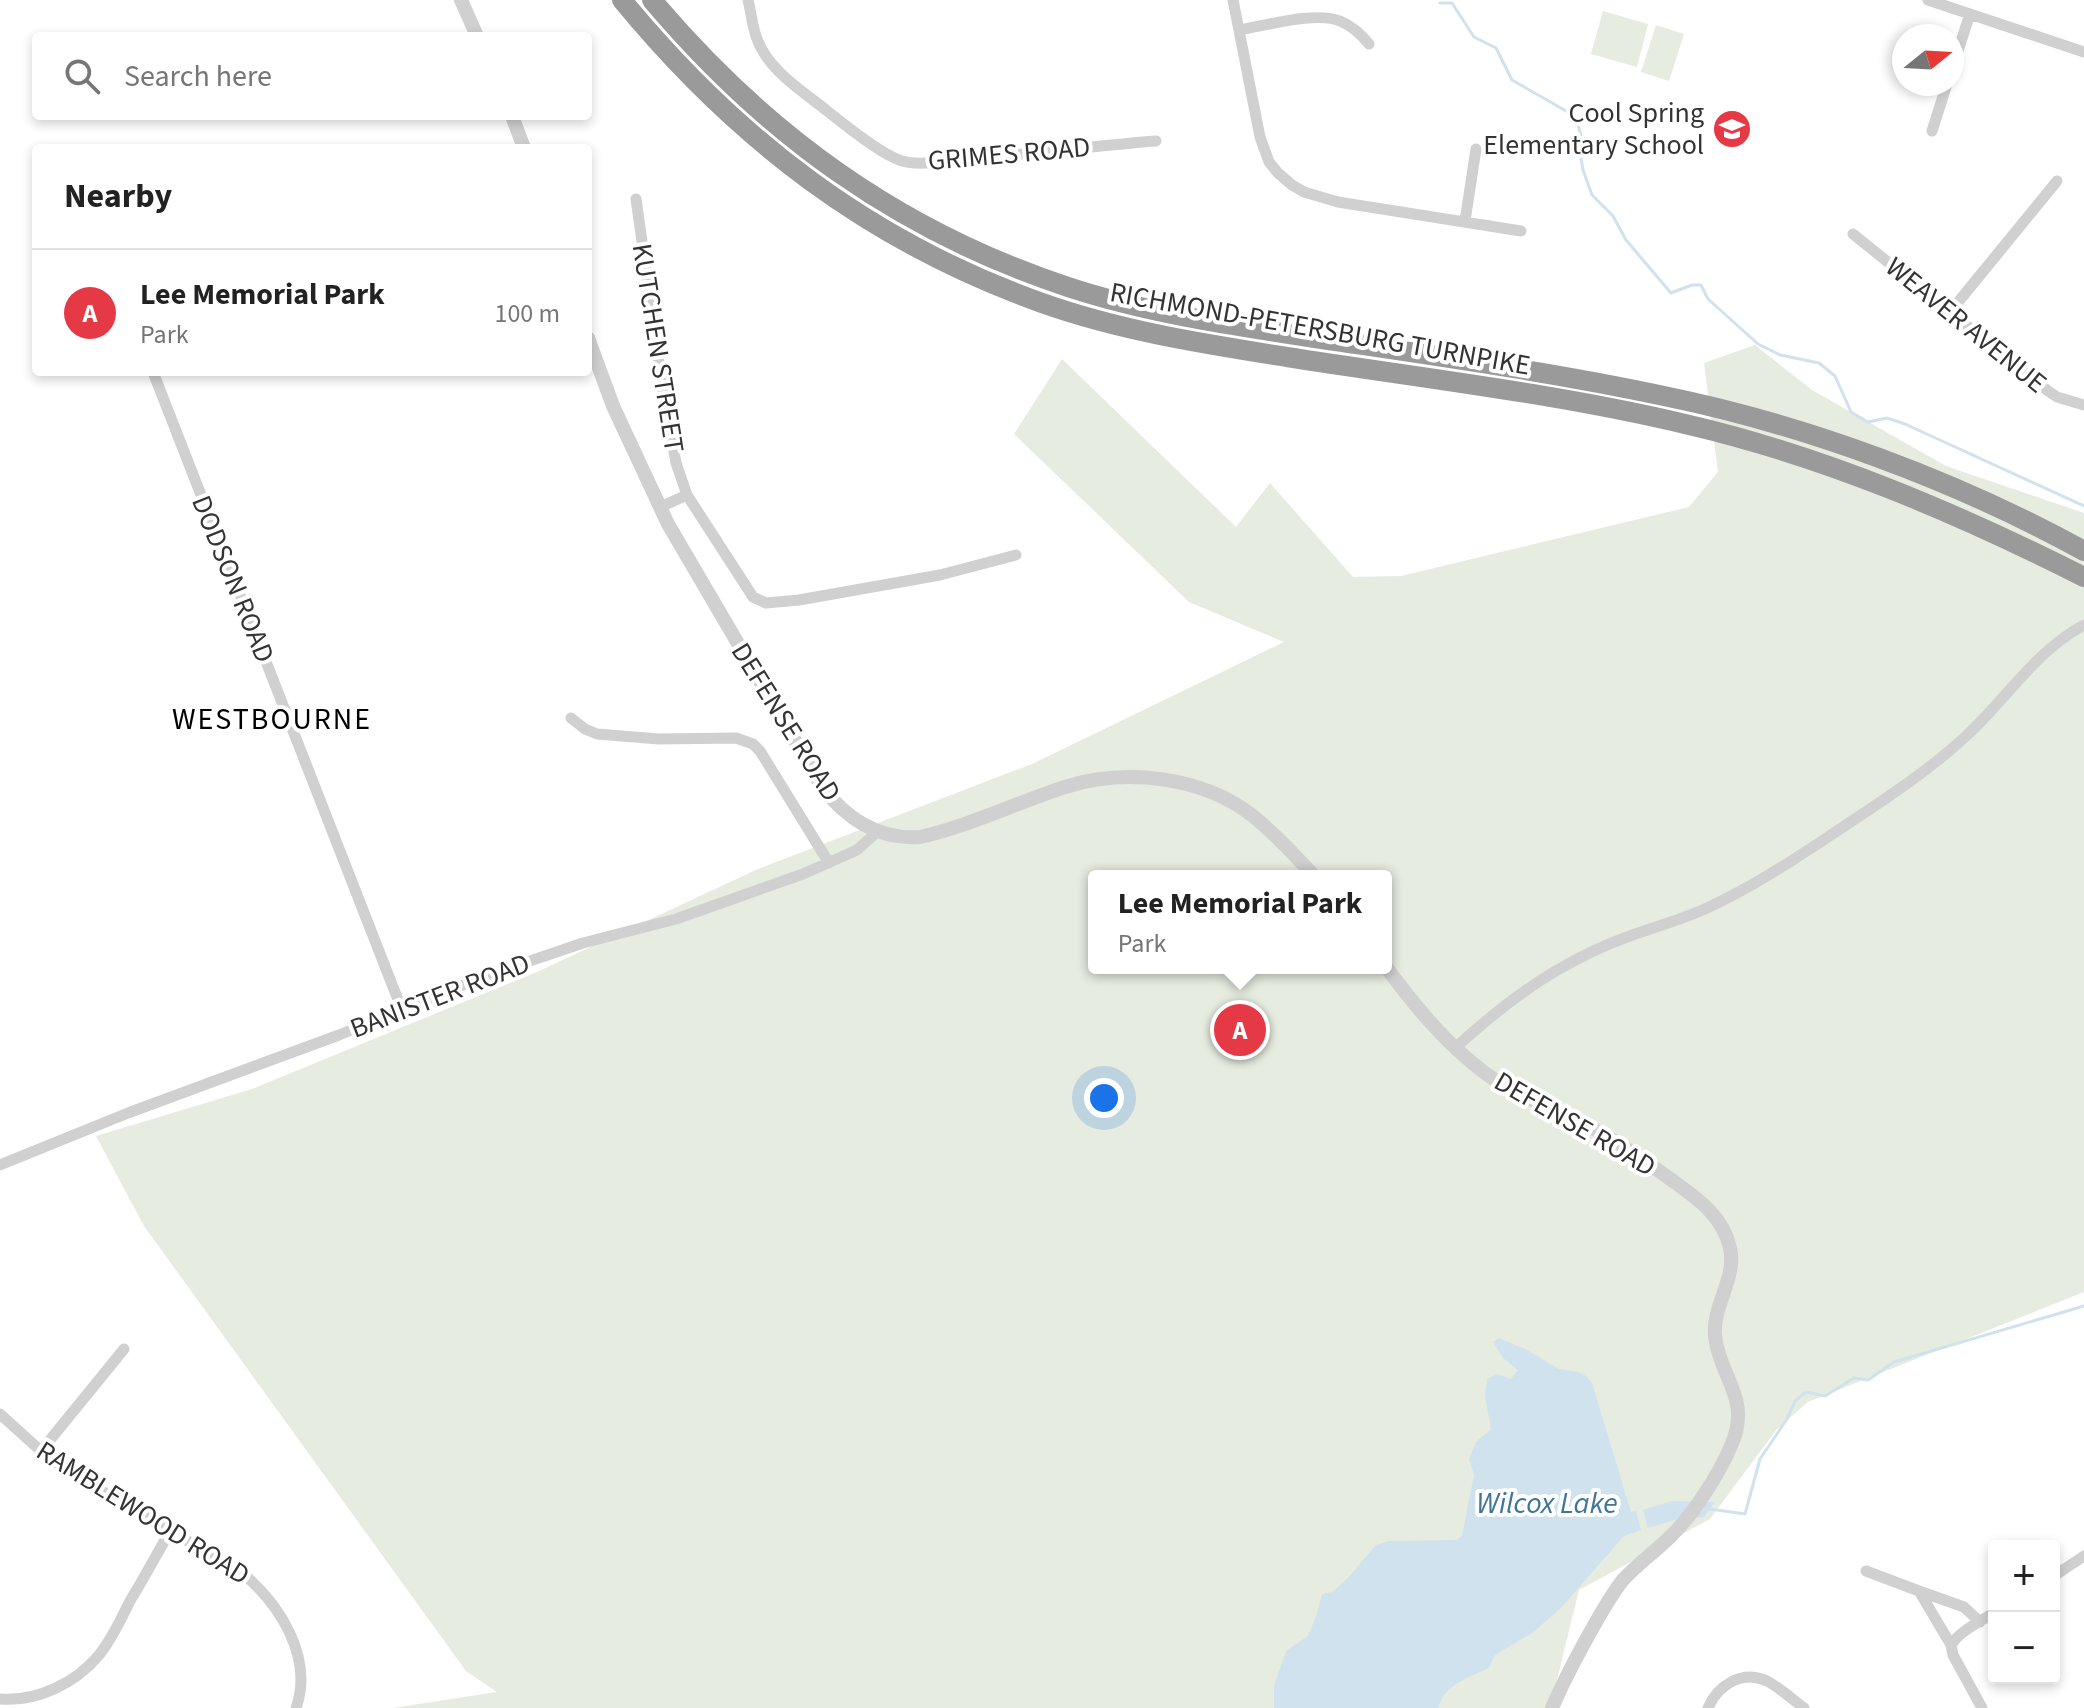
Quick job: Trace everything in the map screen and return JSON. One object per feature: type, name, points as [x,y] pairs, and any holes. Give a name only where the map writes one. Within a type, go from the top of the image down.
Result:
[{"type":"highway","name":"RICHMOND-PETERSBURG TURNPIKE","points":[[622,0],[659,44],[734,120],[851,211],[942,261],[1006,289],[1045,304],[1152,334],[1570,401],[1689,425],[1779,450],[1872,482],[1976,525],[2084,577]]},
{"type":"highway","name":"RICHMOND-PETERSBURG TURNPIKE","points":[[652,0],[744,98],[815,156],[926,226],[1026,272],[1084,292],[1167,314],[1590,381],[1744,415],[1814,436],[1913,472],[2084,551]]},
{"type":"street","points":[[461,0],[475,32]]},
{"type":"street","name":"GRIMES ROAD","points":[[748,0],[755,34],[779,73],[856,132],[904,161],[915,163],[1156,141]]},
{"type":"street","points":[[1233,0],[1264,150],[1269,162],[1292,185],[1338,202],[1521,231]]},
{"type":"street","points":[[1928,0],[2084,52]]},
{"type":"street","points":[[1964,32],[1970,14]]},
{"type":"street","points":[[1239,30],[1294,20],[1335,19],[1351,26],[1369,44]]},
{"type":"street","points":[[1932,131],[1943,96]]},
{"type":"street","points":[[514,120],[522,144]]},
{"type":"street","points":[[1465,221],[1476,149]]},
{"type":"street","points":[[1950,312],[2057,181]]},
{"type":"street","name":"KUTCHEN STREET","points":[[636,199],[676,463],[687,495],[750,594],[766,603],[799,600],[940,575],[1016,555]]},
{"type":"street","name":"WEAVER AVENUE","points":[[1853,234],[2048,391],[2084,405]]},
{"type":"street","name":"DEFENSE ROAD","points":[[592,349],[613,406],[660,507],[822,787],[843,811],[878,831],[893,836],[920,837],[1086,782],[1149,778],[1200,789],[1239,806],[1280,840],[1308,870]]},
{"type":"street","name":"DODSON ROAD","points":[[154,376],[212,530],[238,588],[402,1010]]},
{"type":"street","points":[[660,507],[687,495]]},
{"type":"street","points":[[1455,1048],[1516,996],[1563,967],[1605,945],[1707,908],[1756,883],[1827,838],[1946,754],[1979,724],[2029,669],[2084,625]]},
{"type":"street","points":[[571,718],[597,734],[659,739],[731,737],[753,744],[829,863]]},
{"type":"street","name":"BANISTER ROAD","points":[[1,1162],[486,976],[583,943],[676,919],[829,863],[857,850],[878,831]]},
{"type":"street","name":"DEFENSE ROAD","points":[[1392,974],[1431,1024],[1484,1072],[1622,1145],[1694,1196],[1718,1219],[1731,1251],[1728,1283],[1715,1325],[1716,1341],[1735,1392],[1738,1416],[1731,1445],[1708,1487],[1669,1538],[1635,1567],[1614,1592],[1552,1708]]},
{"type":"street","points":[[41,1451],[124,1349]]},
{"type":"street","name":"RAMBLEWOOD ROAD","points":[[0,1414],[41,1451],[98,1490],[241,1572],[257,1585],[286,1626],[297,1653],[302,1684],[296,1708]]},
{"type":"street","points":[[0,1699],[39,1694],[73,1679],[88,1666],[106,1646],[170,1531]]},
{"type":"street","points":[[2060,1572],[2084,1556]]},
{"type":"street","points":[[1866,1571],[1964,1607],[1980,1622]]},
{"type":"street","points":[[1919,1591],[1951,1645],[1953,1655],[1982,1708]]},
{"type":"street","points":[[1951,1645],[1953,1640],[1988,1617]]},
{"type":"street","points":[[1708,1708],[1724,1686],[1745,1677],[1756,1677],[1771,1683],[1804,1708]]},
{"type":"shaded area","points":[[1603,11],[1648,24],[1637,67],[1591,54]]},
{"type":"shaded area","points":[[1656,25],[1684,34],[1669,81],[1641,72]]},
{"type":"shaded area","points":[[1755,345],[1812,390],[1946,466],[2084,513],[2084,1292],[1808,1402],[1777,1429],[1710,1519],[1579,1590],[1550,1708],[393,1708],[497,1692],[466,1671],[144,1226],[96,1136],[252,1089],[539,971],[758,869],[1032,764],[1284,642],[1189,602],[1014,434],[1062,359],[1236,527],[1270,483],[1353,577],[1401,576],[1689,507],[1718,472],[1704,363]]},
{"type":"water","name":"Wilcox Lake","points":[[1499,1338],[1559,1369],[1578,1372],[1592,1383],[1631,1512],[1636,1511],[1641,1530],[1624,1536],[1560,1609],[1532,1633],[1495,1655],[1489,1668],[1452,1687],[1438,1708],[1274,1708],[1274,1686],[1286,1651],[1308,1636],[1322,1594],[1332,1592],[1347,1579],[1376,1545],[1389,1541],[1456,1540],[1462,1536],[1474,1475],[1469,1459],[1476,1442],[1491,1429],[1485,1396],[1487,1379],[1497,1374],[1511,1379],[1518,1370],[1503,1358],[1493,1342]]},
{"type":"water","points":[[1672,1501],[1715,1502],[1704,1517],[1678,1519],[1648,1528],[1643,1510]]},
{"type":"waterway","points":[[1440,3],[1452,3],[1474,37],[1496,48],[1512,80],[1566,111],[1578,125],[1583,170],[1592,195],[1613,216],[1626,240],[1671,293],[1701,285],[1708,299],[1758,344],[1780,355],[1819,363],[1835,376],[1851,412],[1868,422],[1887,418],[1905,424],[2084,506]]},
{"type":"waterway","points":[[1710,1509],[1745,1514],[1760,1459],[1787,1419],[1795,1401],[1806,1392],[1825,1396],[1854,1378],[1868,1380],[1894,1362],[2084,1306]]},
{"type":"place","name":"Cool Spring Elementary School","points":[[1732,129]]},
{"type":"place","name":"Lee Memorial Park","points":[[1240,1030]]},
{"type":"district","name":"WESTBOURNE","points":[[272,719]]}]
